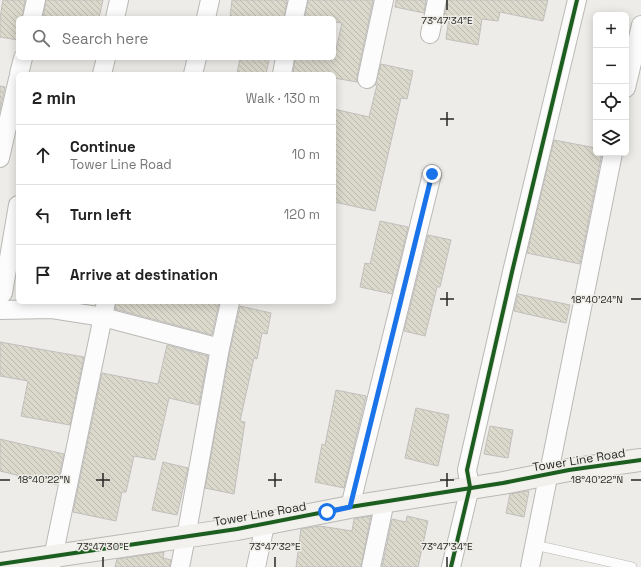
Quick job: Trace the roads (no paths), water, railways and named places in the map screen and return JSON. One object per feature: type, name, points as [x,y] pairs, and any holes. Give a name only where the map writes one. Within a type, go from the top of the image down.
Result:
[{"type":"street","points":[[32,16],[36,0]]},
{"type":"street","points":[[115,16],[119,0]]},
{"type":"street","points":[[206,16],[210,0]]},
{"type":"street","points":[[294,16],[298,0]]},
{"type":"street","points":[[367,80],[384,0]]},
{"type":"street","points":[[430,34],[437,0]]},
{"type":"street","points":[[451,567],[470,487],[467,470],[577,0]]},
{"type":"street","points":[[627,84],[641,25]]},
{"type":"street","points":[[20,72],[22,60]]},
{"type":"street","points":[[102,72],[106,60]]},
{"type":"street","points":[[194,72],[196,60]]},
{"type":"street","points":[[282,72],[285,60]]},
{"type":"street","points":[[0,158],[16,88]]},
{"type":"street","points":[[530,567],[612,156]]},
{"type":"street","points":[[350,507],[432,174]]},
{"type":"street","points":[[16,216],[1,298],[16,300]]},
{"type":"street","points":[[40,304],[104,310],[220,348]]},
{"type":"street","points":[[180,567],[220,348],[230,304]]},
{"type":"street","points":[[52,562],[104,310]]},
{"type":"street","name":"Tower Line Road","points":[[0,564],[52,562],[186,537],[265,525],[350,507],[641,460]]},
{"type":"street","points":[[371,567],[385,501]]},
{"type":"street","points":[[256,567],[265,525]]},
{"type":"lane","points":[[535,545],[632,567]]}]
